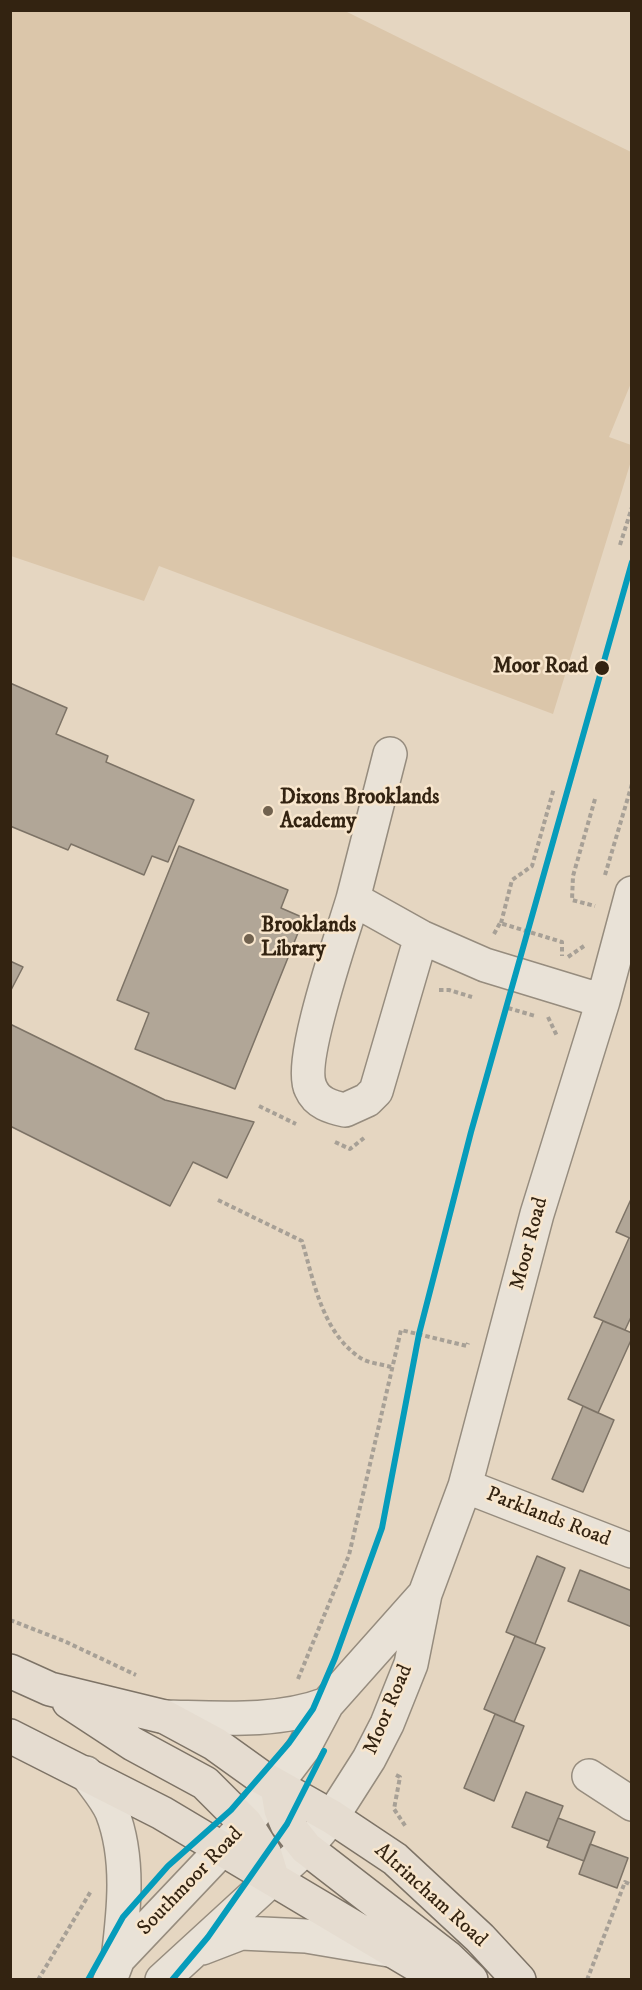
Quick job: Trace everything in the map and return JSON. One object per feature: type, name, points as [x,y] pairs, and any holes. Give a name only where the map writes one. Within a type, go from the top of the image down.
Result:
[{"type":"highway","name":"Altrincham Road","points":[[10,1671],[50,1689],[165,1717],[215,1744],[277,1786],[332,1817],[395,1858],[480,1938],[519,1980]]},
{"type":"highway","points":[[50,1689],[133,1744],[205,1783],[246,1824],[265,1854],[272,1877]]},
{"type":"highway","points":[[10,1736],[162,1813],[442,1980]]},
{"type":"highway","points":[[277,1786],[284,1817],[306,1848],[447,1957],[471,1980]]},
{"type":"street","points":[[390,754],[353,898],[308,1055],[310,1089],[321,1102],[345,1110],[368,1100],[376,1091],[421,937]]},
{"type":"street","name":"Moor Road","points":[[332,1817],[369,1759],[387,1724],[411,1664],[425,1594],[465,1486],[537,1214],[603,1001],[617,888]]},
{"type":"street","points":[[353,898],[421,937],[485,965],[559,974],[603,1001]]},
{"type":"street","name":"Parklands Road","points":[[465,1486],[629,1543]]},
{"type":"street","name":"Moor Road","points":[[277,1786],[303,1749],[327,1704],[425,1594]]},
{"type":"street","points":[[165,1717],[254,1718],[313,1710],[327,1704]]},
{"type":"street","points":[[86,1773],[111,1809],[122,1840],[123,1917],[114,1969]]},
{"type":"street","points":[[589,1776],[632,1804]]},
{"type":"street","name":"Southmoor Road","points":[[114,1969],[246,1824],[277,1786]]},
{"type":"street","points":[[162,1980],[189,1952],[306,1848],[332,1817]]},
{"type":"street","points":[[189,1952],[241,1933],[306,1936],[389,1950]]},
{"type":"path","points":[[620,545],[632,507]]},
{"type":"path","points":[[617,888],[632,784]]},
{"type":"path","points":[[500,923],[512,880],[532,866],[554,788]]},
{"type":"path","points":[[595,800],[573,876],[572,900],[596,906]]},
{"type":"path","points":[[593,916],[599,895]]},
{"type":"path","points":[[543,936],[562,942],[559,974],[548,1018],[558,1035],[554,1047]]},
{"type":"path","points":[[559,974],[584,946],[587,936]]},
{"type":"path","points":[[218,1200],[302,1241],[319,1298],[334,1335],[361,1359],[391,1367]]},
{"type":"path","points":[[296,1683],[349,1555],[401,1330],[467,1346],[470,1334]]},
{"type":"path","points":[[10,1620],[64,1641],[137,1676]]},
{"type":"path","points":[[400,1777],[394,1809],[411,1836]]},
{"type":"path","points":[[587,1980],[626,1882],[632,1885]]},
{"type":"path","points":[[38,1980],[96,1884]]},
{"type":"shaded area","points":[[11,10],[345,11],[631,152],[631,383],[609,437],[631,445],[631,461],[553,714],[159,566],[144,601],[11,556]]},
{"type":"building","points":[[10,683],[67,708],[56,734],[108,756],[106,762],[194,800],[168,862],[152,856],[144,875],[71,844],[68,850],[10,826]]},
{"type":"building","points":[[179,846],[288,890],[281,908],[304,918],[235,1089],[135,1049],[149,1013],[117,1000]]},
{"type":"building","points":[[10,961],[23,967],[10,992]]},
{"type":"building","points":[[10,1024],[165,1100],[254,1122],[227,1178],[193,1162],[170,1206],[10,1126]]},
{"type":"building","points":[[632,1197],[632,1239],[616,1232]]},
{"type":"building","points":[[629,1238],[632,1239],[632,1315],[625,1330],[594,1317]]},
{"type":"building","points":[[603,1321],[632,1333],[632,1338],[598,1413],[568,1399]]},
{"type":"building","points":[[583,1406],[614,1420],[583,1492],[552,1479]]},
{"type":"building","points":[[537,1556],[565,1568],[535,1644],[506,1632]]},
{"type":"building","points":[[580,1570],[632,1591],[632,1627],[568,1601]]},
{"type":"building","points":[[515,1636],[545,1648],[514,1722],[484,1709]]},
{"type":"building","points":[[495,1714],[524,1726],[494,1801],[464,1788]]},
{"type":"building","points":[[526,1792],[563,1806],[549,1841],[512,1827]]},
{"type":"building","points":[[558,1818],[595,1832],[584,1861],[547,1847]]},
{"type":"building","points":[[590,1844],[628,1858],[617,1888],[579,1874]]},
{"type":"transit line","points":[[88,1980],[123,1917],[168,1866],[231,1810],[289,1743],[313,1709],[335,1658],[382,1528],[419,1334],[471,1132],[632,562]]},
{"type":"transit line","points":[[172,1980],[208,1937],[287,1824],[324,1751]]},
{"type":"place","name":"Moor Road","points":[[602,668]]},
{"type":"place","name":"Dixons Brooklands Academy","points":[[268,811]]},
{"type":"place","name":"Brooklands Library","points":[[249,939]]}]
